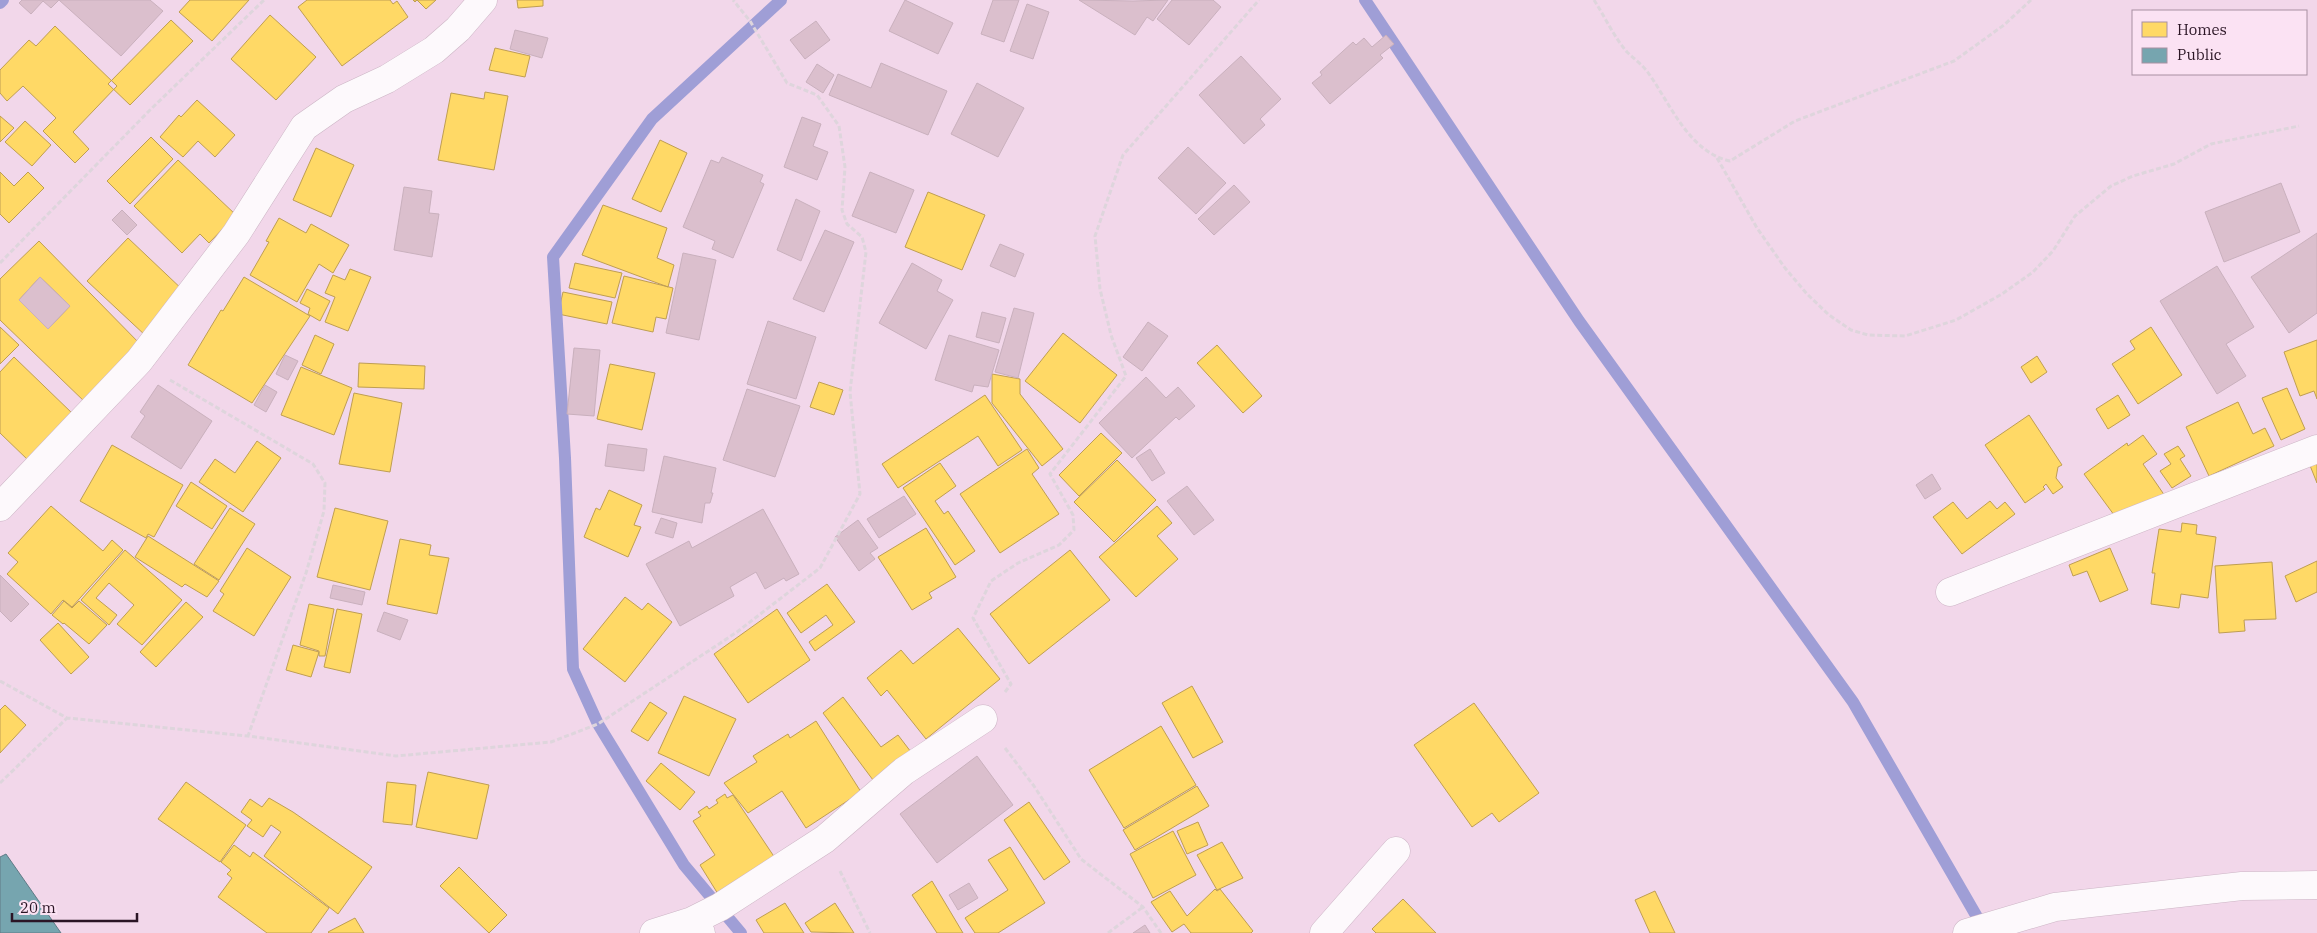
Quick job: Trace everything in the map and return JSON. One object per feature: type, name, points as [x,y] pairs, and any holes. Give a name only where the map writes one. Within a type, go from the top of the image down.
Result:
[{"type":"street","points":[[0,507],[140,361],[236,234],[304,127],[344,99],[387,79],[434,50],[458,29],[483,0]]},
{"type":"street","points":[[1950,592],[2317,449]]},
{"type":"street","points":[[654,933],[696,927],[720,907],[825,839],[904,771],[983,719]]},
{"type":"street","points":[[1324,933],[1396,851]]},
{"type":"street","points":[[1967,933],[2054,907],[2242,886],[2317,885]]},
{"type":"path","points":[[0,264],[150,110],[264,0]]},
{"type":"path","points":[[0,680],[67,718],[248,736],[396,756],[551,742],[598,724],[649,692],[737,632],[820,568],[860,494],[850,392],[866,252],[862,237],[847,224],[842,210],[846,167],[839,126],[817,95],[787,83],[750,21],[733,0]]},
{"type":"path","points":[[1161,933],[1143,907],[1081,859],[1034,786],[983,719],[1011,684],[972,618],[991,581],[1018,563],[1059,545],[1074,530],[1073,515],[1050,474],[1126,376],[1111,335],[1100,289],[1095,236],[1123,155],[1259,0]]},
{"type":"path","points":[[1594,0],[1626,51],[1647,71],[1674,115],[1704,150],[1716,158],[1730,161],[1795,121],[1954,61],[2004,25],[2031,0]]},
{"type":"path","points":[[1716,158],[1758,228],[1785,268],[1807,294],[1830,315],[1851,330],[1868,335],[1906,336],[1956,320],[2002,294],[2033,272],[2053,251],[2075,216],[2112,186],[2133,176],[2174,164],[2211,144],[2299,126]]},
{"type":"path","points":[[140,361],[313,464],[325,484],[324,511],[306,573],[248,736]]},
{"type":"path","points":[[0,783],[67,718]]},
{"type":"path","points":[[825,839],[870,933]]},
{"type":"path","points":[[1108,933],[1143,907]]},
{"type":"building: Homes","points":[[190,0],[249,0],[212,41],[179,12]]},
{"type":"building: Homes","points":[[307,0],[390,0],[393,4],[397,1],[408,17],[342,66],[298,7]]},
{"type":"building: Homes","points":[[417,0],[436,0],[426,9]]},
{"type":"building: Homes","points":[[517,0],[543,0],[543,6],[518,8]]},
{"type":"building: Homes","points":[[270,15],[316,57],[276,100],[231,59]]},
{"type":"building: Homes","points":[[171,20],[193,41],[130,105],[108,84]]},
{"type":"building: Homes","points":[[55,26],[117,86],[73,132],[89,149],[75,163],[43,131],[56,118],[23,86],[7,101],[0,93],[0,70],[29,40],[36,46]]},
{"type":"building: Homes","points":[[495,48],[530,56],[525,77],[489,70]]},
{"type":"building: Homes","points":[[485,92],[508,96],[494,170],[438,160],[451,93],[484,99]]},
{"type":"building: Homes","points":[[197,100],[235,135],[215,157],[198,141],[183,157],[160,137],[179,115],[181,117]]},
{"type":"building: Homes","points":[[0,116],[14,128],[0,142]]},
{"type":"building: Homes","points":[[25,121],[51,145],[32,166],[5,142]]},
{"type":"building: Homes","points":[[151,137],[173,159],[130,204],[107,181]]},
{"type":"building: Homes","points":[[660,140],[687,153],[661,212],[632,199]]},
{"type":"building: Homes","points":[[316,148],[354,165],[331,217],[293,200]]},
{"type":"building: Homes","points":[[178,160],[236,215],[209,243],[200,234],[182,253],[134,206]]},
{"type":"building: Homes","points":[[0,172],[14,186],[28,172],[44,188],[9,223],[0,214]]},
{"type":"building: Homes","points":[[928,192],[985,215],[962,270],[905,247]]},
{"type":"building: Homes","points":[[603,205],[667,228],[657,258],[674,265],[668,287],[582,255]]},
{"type":"building: Homes","points":[[279,218],[306,233],[311,224],[349,245],[333,273],[319,264],[297,302],[250,275],[269,242],[266,241]]},
{"type":"building: Homes","points":[[128,238],[186,293],[146,336],[87,281]]},
{"type":"building: Homes","points":[[39,241],[143,347],[87,404],[0,320],[0,279]],"holes":[[[40,277],[70,306],[48,329],[19,300]]]},
{"type":"building: Homes","points":[[575,263],[622,273],[615,298],[569,288]]},
{"type":"building: Homes","points":[[350,269],[371,277],[348,331],[325,322],[335,297],[325,293],[333,275],[345,280]]},
{"type":"building: Homes","points":[[624,276],[673,288],[666,319],[656,317],[653,332],[612,323]]},
{"type":"building: Homes","points":[[244,277],[310,316],[252,403],[188,365],[221,310],[223,311]]},
{"type":"building: Homes","points":[[307,289],[330,301],[320,321],[308,314],[310,308],[300,303]]},
{"type":"building: Homes","points":[[563,292],[612,302],[607,324],[558,314]]},
{"type":"building: Homes","points":[[0,327],[19,345],[0,364]]},
{"type":"building: Homes","points":[[2151,327],[2182,375],[2138,404],[2112,364],[2135,349],[2130,341]]},
{"type":"building: Homes","points":[[1063,333],[1117,375],[1080,423],[1025,381]]},
{"type":"building: Homes","points":[[315,335],[334,344],[321,374],[302,365]]},
{"type":"building: Homes","points":[[2317,340],[2317,399],[2314,391],[2300,396],[2284,352]]},
{"type":"building: Homes","points":[[1217,345],[1262,396],[1243,413],[1197,363]]},
{"type":"building: Homes","points":[[2037,356],[2047,372],[2031,383],[2021,367]]},
{"type":"building: Homes","points":[[14,357],[74,415],[29,461],[0,433],[0,372]]},
{"type":"building: Homes","points":[[359,363],[425,366],[424,389],[358,387]]},
{"type":"building: Homes","points":[[610,364],[655,373],[642,430],[597,419]]},
{"type":"building: Homes","points":[[301,367],[352,388],[334,435],[281,415]]},
{"type":"building: Homes","points":[[992,374],[1020,379],[1020,394],[1063,449],[1042,466],[992,403]]},
{"type":"building: Homes","points":[[819,382],[843,390],[834,415],[810,407]]},
{"type":"building: Homes","points":[[2287,388],[2305,429],[2281,440],[2262,398]]},
{"type":"building: Homes","points":[[354,393],[402,403],[390,472],[339,464]]},
{"type":"building: Homes","points":[[985,395],[1022,450],[998,466],[978,436],[898,488],[882,464]]},
{"type":"building: Homes","points":[[2118,395],[2130,415],[2108,429],[2096,409]]},
{"type":"building: Homes","points":[[2238,402],[2253,434],[2265,428],[2274,446],[2209,476],[2186,427]]},
{"type":"building: Homes","points":[[2029,415],[2062,465],[2058,467],[2056,478],[2063,487],[2053,494],[2046,484],[2043,487],[2045,489],[2025,503],[1985,445]]},
{"type":"building: Homes","points":[[1101,433],[1122,453],[1079,496],[1059,475]]},
{"type":"building: Homes","points":[[2143,435],[2157,454],[2143,464],[2165,496],[2117,519],[2084,474],[2127,443],[2128,446]]},
{"type":"building: Homes","points":[[257,441],[281,458],[243,512],[199,482],[215,459],[235,473]]},
{"type":"building: Homes","points":[[112,445],[183,485],[154,537],[148,534],[146,538],[80,501]]},
{"type":"building: Homes","points":[[2178,446],[2185,456],[2180,459],[2191,476],[2172,488],[2160,471],[2171,464],[2164,454]]},
{"type":"building: Homes","points":[[1027,449],[1039,468],[1032,474],[1059,514],[1000,553],[960,494]]},
{"type":"building: Homes","points":[[2317,453],[2317,483],[2307,458]]},
{"type":"building: Homes","points":[[1117,460],[1156,500],[1114,542],[1074,502]]},
{"type":"building: Homes","points":[[940,463],[956,486],[935,501],[944,514],[948,511],[975,551],[955,565],[903,488]]},
{"type":"building: Homes","points":[[191,482],[227,506],[212,529],[176,506]]},
{"type":"building: Homes","points":[[609,490],[642,505],[634,525],[641,527],[628,557],[584,537],[596,508],[600,510]]},
{"type":"building: Homes","points":[[1990,501],[1997,509],[2005,502],[2015,514],[1962,554],[1933,517],[1953,502],[1967,519]]},
{"type":"building: Homes","points":[[51,506],[103,551],[112,540],[123,550],[72,607],[63,600],[51,614],[7,574],[18,562],[8,553]]},
{"type":"building: Homes","points":[[1157,506],[1172,523],[1157,536],[1178,559],[1136,597],[1099,557]]},
{"type":"building: Homes","points":[[230,508],[255,524],[219,580],[194,564]]},
{"type":"building: Homes","points":[[335,508],[388,521],[370,590],[317,577]]},
{"type":"building: Homes","points":[[2182,523],[2197,525],[2196,534],[2216,537],[2208,598],[2181,594],[2179,608],[2151,604],[2155,573],[2152,573],[2159,529],[2181,532]]},
{"type":"building: Homes","points":[[926,528],[956,577],[929,593],[932,598],[912,610],[878,557]]},
{"type":"building: Homes","points":[[148,536],[219,581],[207,597],[185,584],[182,587],[135,557]]},
{"type":"building: Homes","points":[[400,539],[431,545],[429,555],[449,558],[437,614],[387,604]]},
{"type":"building: Homes","points":[[247,548],[291,577],[254,636],[213,611],[224,594],[220,591]]},
{"type":"building: Homes","points":[[2110,548],[2128,590],[2100,602],[2087,571],[2073,576],[2069,565]]},
{"type":"building: Homes","points":[[125,550],[182,600],[142,645],[117,624],[134,605],[109,583],[96,598],[117,615],[109,625],[81,600]]},
{"type":"building: Homes","points":[[1070,550],[1110,600],[1029,664],[990,614]]},
{"type":"building: Homes","points":[[2317,561],[2317,592],[2296,602],[2285,576]]},
{"type":"building: Homes","points":[[2272,562],[2276,619],[2244,620],[2245,631],[2219,633],[2215,566]]},
{"type":"building: Homes","points":[[827,584],[855,622],[815,651],[809,642],[833,625],[826,615],[801,633],[787,613]]},
{"type":"building: Homes","points":[[625,597],[642,610],[648,603],[672,622],[625,682],[583,649]]},
{"type":"building: Homes","points":[[64,601],[72,608],[79,601],[107,625],[89,644],[52,615]]},
{"type":"building: Homes","points":[[186,602],[203,617],[156,667],[140,652]]},
{"type":"building: Homes","points":[[309,604],[334,609],[325,656],[319,656],[319,651],[300,645]]},
{"type":"building: Homes","points":[[337,609],[362,614],[350,673],[324,667]]},
{"type":"building: Homes","points":[[777,609],[810,660],[748,703],[714,654]]},
{"type":"building: Homes","points":[[58,623],[89,657],[71,674],[40,640]]},
{"type":"building: Homes","points":[[958,628],[1000,679],[926,739],[887,690],[881,696],[867,678],[901,650],[913,664]]},
{"type":"building: Homes","points":[[293,645],[319,652],[311,677],[286,670]]},
{"type":"building: Homes","points":[[1192,686],[1223,742],[1193,758],[1162,703]]},
{"type":"building: Homes","points":[[684,696],[736,719],[709,776],[658,753]]},
{"type":"building: Homes","points":[[843,697],[881,747],[898,735],[911,752],[873,780],[823,713]]},
{"type":"building: Homes","points":[[650,702],[667,713],[648,741],[631,731]]},
{"type":"building: Homes","points":[[1474,703],[1539,793],[1499,822],[1492,813],[1472,827],[1414,745]]},
{"type":"building: Homes","points":[[5,705],[26,725],[0,753],[0,710]]},
{"type":"building: Homes","points":[[816,721],[861,792],[806,828],[782,791],[748,813],[724,783],[757,762],[753,756],[788,734],[790,738]]},
{"type":"building: Homes","points":[[1161,726],[1196,785],[1124,828],[1089,770]]},
{"type":"building: Homes","points":[[661,763],[695,792],[680,810],[646,781]]},
{"type":"building: Homes","points":[[428,772],[489,785],[477,839],[416,827]]},
{"type":"building: Homes","points":[[186,782],[246,825],[220,862],[158,819]]},
{"type":"building: Homes","points":[[387,782],[416,785],[412,825],[383,822]]},
{"type":"building: Homes","points":[[1197,786],[1209,806],[1135,850],[1123,830]]},
{"type":"building: Homes","points":[[725,794],[727,798],[733,795],[775,858],[718,894],[700,865],[715,855],[693,821],[701,816],[698,812],[707,806],[709,809],[718,803],[716,800]]},
{"type":"building: Homes","points":[[269,798],[293,812],[372,867],[338,914],[264,856],[281,832],[271,825],[263,837],[247,826],[252,820],[241,812],[250,799],[262,807]]},
{"type":"building: Homes","points":[[1029,802],[1070,862],[1044,880],[1004,820]]},
{"type":"building: Homes","points":[[1198,822],[1208,845],[1187,854],[1177,831]]},
{"type":"building: Homes","points":[[1173,831],[1196,875],[1153,898],[1130,854]]},
{"type":"building: Homes","points":[[1222,842],[1243,878],[1217,890],[1197,855]]},
{"type":"building: Homes","points":[[234,845],[250,857],[253,852],[329,908],[311,933],[267,933],[218,897],[232,878],[227,874],[231,870],[221,862]]},
{"type":"building: Homes","points":[[1010,847],[1045,903],[998,933],[975,933],[965,918],[1008,890],[988,860]]},
{"type":"building: Homes","points":[[459,867],[507,915],[489,933],[440,886]]},
{"type":"building: Homes","points":[[932,881],[963,933],[937,933],[912,895]]},
{"type":"building: Homes","points":[[1215,889],[1217,891],[1220,889],[1253,931],[1251,933],[1191,933],[1184,924],[1172,932],[1151,902],[1170,891],[1187,916]]},
{"type":"building: Homes","points":[[1655,891],[1675,933],[1650,933],[1635,900]]},
{"type":"building: Homes","points":[[1403,899],[1436,933],[1376,933],[1372,929]]},
{"type":"building: Homes","points":[[785,903],[804,933],[764,933],[756,920]]},
{"type":"building: Homes","points":[[835,903],[854,933],[811,932],[805,923]]},
{"type":"building: Homes","points":[[355,918],[364,933],[328,932]]},
{"type":"building: Public","points":[[6,854],[61,933],[0,933],[0,857]]},
{"type":"building: Other","points":[[22,0],[59,0],[51,8],[43,1],[31,14],[19,3]]},
{"type":"building: Other","points":[[59,0],[150,0],[163,11],[121,56]]},
{"type":"building: Other","points":[[905,0],[953,23],[938,54],[889,31]]},
{"type":"building: Other","points":[[993,0],[1019,0],[1004,42],[981,34]]},
{"type":"building: Other","points":[[1079,0],[1168,0],[1153,21],[1147,17],[1135,35]]},
{"type":"building: Other","points":[[1172,0],[1213,0],[1221,7],[1189,45],[1157,19]]},
{"type":"building: Other","points":[[1027,4],[1049,12],[1033,59],[1010,51]]},
{"type":"building: Other","points":[[816,21],[830,40],[805,59],[790,40]]},
{"type":"building: Other","points":[[515,30],[548,38],[542,58],[510,49]]},
{"type":"building: Other","points":[[1386,35],[1394,44],[1380,55],[1383,58],[1330,104],[1312,83],[1322,75],[1320,72],[1353,42],[1356,45],[1364,38],[1372,47]]},
{"type":"building: Other","points":[[1241,56],[1281,99],[1260,119],[1265,125],[1244,144],[1199,95]]},
{"type":"building: Other","points":[[881,63],[947,91],[928,135],[829,95],[838,74],[871,88]]},
{"type":"building: Other","points":[[817,64],[834,75],[823,93],[806,82]]},
{"type":"building: Other","points":[[977,83],[1024,108],[998,157],[951,134]]},
{"type":"building: Other","points":[[802,117],[821,124],[813,146],[828,152],[817,180],[784,167]]},
{"type":"building: Other","points":[[1188,147],[1226,183],[1196,214],[1158,178]]},
{"type":"building: Other","points":[[722,157],[763,175],[760,182],[764,184],[733,258],[712,249],[715,241],[683,227],[711,160],[719,163]]},
{"type":"building: Other","points":[[870,172],[914,190],[896,233],[852,216]]},
{"type":"building: Other","points":[[2281,183],[2300,232],[2224,262],[2205,212]]},
{"type":"building: Other","points":[[1234,185],[1250,202],[1214,235],[1198,219]]},
{"type":"building: Other","points":[[404,187],[432,191],[429,213],[439,214],[432,257],[394,250]]},
{"type":"building: Other","points":[[796,199],[820,211],[801,261],[777,250]]},
{"type":"building: Other","points":[[122,210],[137,225],[127,235],[112,220]]},
{"type":"building: Other","points":[[825,230],[854,242],[824,312],[793,299]]},
{"type":"building: Other","points":[[2317,233],[2317,313],[2289,333],[2251,277]]},
{"type":"building: Other","points":[[1000,244],[1024,254],[1015,277],[990,266]]},
{"type":"building: Other","points":[[683,253],[716,260],[699,340],[666,333]]},
{"type":"building: Other","points":[[912,263],[942,280],[937,291],[953,300],[926,349],[879,323]]},
{"type":"building: Other","points":[[2217,266],[2254,327],[2226,344],[2246,376],[2217,394],[2160,301]]},
{"type":"building: Other","points":[[40,277],[70,306],[48,329],[19,300]]},
{"type":"building: Other","points":[[1014,308],[1034,313],[1018,378],[995,372]]},
{"type":"building: Other","points":[[982,312],[1006,318],[999,343],[976,337]]},
{"type":"building: Other","points":[[768,321],[816,337],[796,399],[747,384]]},
{"type":"building: Other","points":[[1148,322],[1168,336],[1142,371],[1123,357]]},
{"type":"building: Other","points":[[949,335],[999,350],[988,387],[974,385],[972,392],[935,380]]},
{"type":"building: Other","points":[[574,348],[600,350],[594,416],[567,414]]},
{"type":"building: Other","points":[[285,355],[298,361],[288,380],[276,374]]},
{"type":"building: Other","points":[[1146,377],[1166,398],[1178,387],[1195,406],[1179,420],[1176,417],[1132,458],[1099,423]]},
{"type":"building: Other","points":[[158,385],[212,421],[181,469],[131,437],[145,416],[140,412]]},
{"type":"building: Other","points":[[265,385],[277,392],[266,412],[254,405]]},
{"type":"building: Other","points":[[747,389],[800,406],[775,477],[723,460]]},
{"type":"building: Other","points":[[608,444],[647,449],[644,471],[605,466]]},
{"type":"building: Other","points":[[1150,449],[1165,473],[1152,481],[1136,458]]},
{"type":"building: Other","points":[[664,456],[716,468],[711,493],[713,493],[710,503],[705,503],[702,523],[652,512]]},
{"type":"building: Other","points":[[1932,474],[1941,489],[1925,499],[1916,485]]},
{"type":"building: Other","points":[[1187,486],[1214,520],[1194,535],[1167,501]]},
{"type":"building: Other","points":[[904,496],[916,514],[879,538],[867,519]]},
{"type":"building: Other","points":[[763,509],[799,574],[786,581],[784,578],[765,589],[756,572],[730,587],[734,596],[680,626],[646,564],[689,541],[692,548]]},
{"type":"building: Other","points":[[661,518],[677,523],[673,538],[655,533]]},
{"type":"building: Other","points":[[858,520],[878,548],[870,553],[875,559],[859,571],[835,537]]},
{"type":"building: Other","points":[[0,575],[29,604],[11,622],[0,611]]},
{"type":"building: Other","points":[[333,585],[365,592],[362,605],[330,598]]},
{"type":"building: Other","points":[[384,612],[408,620],[400,640],[377,631]]},
{"type":"building: Other","points":[[977,756],[1013,805],[937,863],[900,814]]},
{"type":"building: Other","points":[[969,883],[978,898],[958,910],[949,895]]},
{"type":"building: Other","points":[[1145,925],[1150,933],[1133,933]]},
{"type":"waterway","points":[[0,3],[3,0]]},
{"type":"waterway","points":[[741,933],[684,865],[598,724],[573,669],[565,458],[553,257],[652,119],[781,0]]},
{"type":"waterway","points":[[1365,0],[1579,321],[1853,702],[1984,929]]}]
